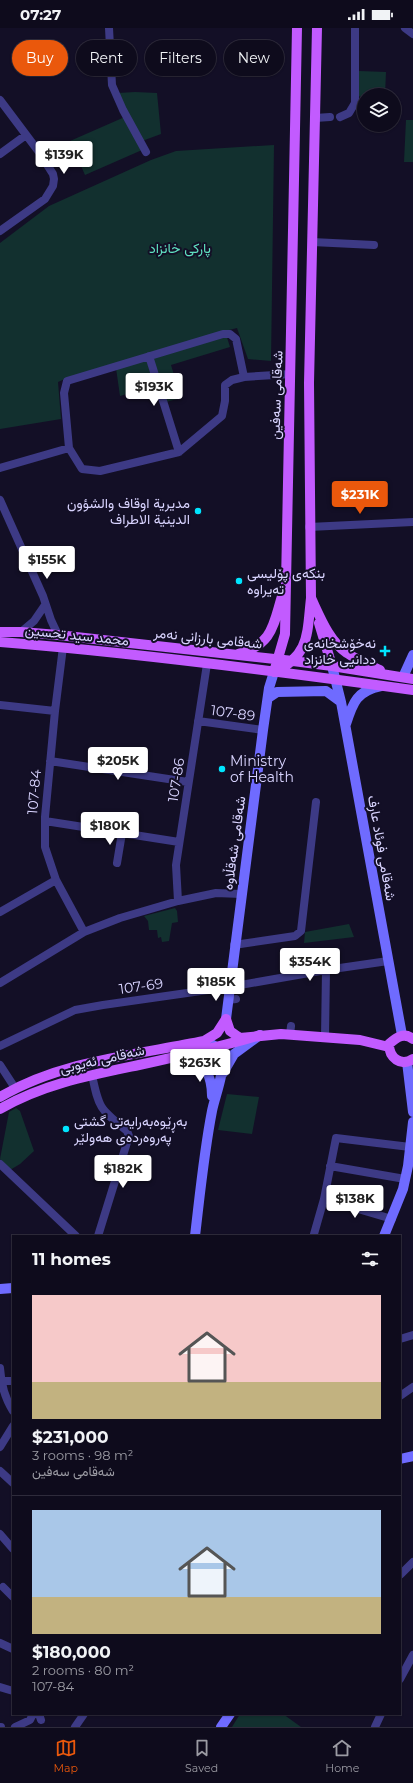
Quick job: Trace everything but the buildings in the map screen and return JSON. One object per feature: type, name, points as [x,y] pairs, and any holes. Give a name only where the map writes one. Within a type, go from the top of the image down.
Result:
[{"type":"main road","name":"شەقامی سەفین","points":[[274,672],[285,634],[287,581],[297,28]]},
{"type":"main road","points":[[274,672],[293,661],[299,654],[306,640],[311,598],[309,527],[312,242],[317,28]]},
{"type":"main road","points":[[234,655],[255,648],[265,640],[272,628],[287,581]]},
{"type":"main road","points":[[311,598],[332,666]]},
{"type":"main road","points":[[311,598],[323,623],[338,645],[346,652],[389,675]]},
{"type":"main road","name":"شەقامی بارزانی نەمر","points":[[0,632],[58,635],[293,661],[413,679]]},
{"type":"main road","points":[[285,634],[289,652],[293,661],[299,668],[307,673],[321,677]]},
{"type":"main road","name":"محمد سید تحسین","points":[[0,642],[63,647],[321,677],[413,690]]},
{"type":"main road","points":[[403,677],[413,655]]},
{"type":"main road","name":"شەقامی فوئاد عارف","points":[[332,666],[341,702],[388,960],[408,1035]]},
{"type":"main road","name":"شەقامی شەقڵاوە","points":[[226,1019],[232,1000],[229,987],[234,945],[263,730],[274,672]]},
{"type":"main road","points":[[345,726],[357,699],[368,689],[383,686]]},
{"type":"main road","points":[[268,698],[277,692],[326,691],[341,702]]},
{"type":"main road","points":[[226,1019],[228,1029],[235,1036],[240,1038],[290,1030],[325,1037],[368,1041],[389,1047]]},
{"type":"main road","name":"شەقامی ئەیوبی","points":[[0,1097],[15,1088],[89,1063],[208,1040],[216,1033],[226,1019]]},
{"type":"main road","points":[[220,1078],[234,1054],[260,1035]]},
{"type":"main road","name":"شەقامی ئەیوبی","points":[[0,1109],[18,1098],[54,1085],[92,1075],[217,1048],[260,1035]]},
{"type":"main road","points":[[389,1047],[396,1038],[408,1035]]},
{"type":"main road","points":[[195,1235],[212,1111],[220,1078],[222,1058],[217,1048],[211,1043],[202,1042]]},
{"type":"main road","points":[[389,1047],[391,1054],[396,1060],[410,1060],[413,1112]]},
{"type":"main road","points":[[186,1055],[200,1062],[209,1075],[212,1086],[212,1111]]},
{"type":"main road","points":[[384,1235],[392,1219],[405,1179],[413,1122]]},
{"type":"main road","points":[[0,1289],[12,1288]]},
{"type":"main road","points":[[401,1459],[413,1456]]},
{"type":"main road","points":[[221,1727],[229,1715]]},
{"type":"street","points":[[109,28],[112,85],[123,110],[146,152]]},
{"type":"street","points":[[340,116],[349,113],[356,103],[355,28]]},
{"type":"street","points":[[405,28],[413,34]]},
{"type":"street","points":[[0,100],[53,174],[53,186],[45,199],[0,231]]},
{"type":"street","points":[[315,118],[330,117]]},
{"type":"street","points":[[0,154],[26,135]]},
{"type":"street","points":[[312,242],[374,245]]},
{"type":"street","points":[[244,377],[236,339],[230,334],[223,334],[67,381],[64,393],[69,448],[82,469],[100,471],[179,452],[222,416],[225,401],[225,385],[232,380],[244,377],[291,374]]},
{"type":"street","points":[[149,356],[179,452]]},
{"type":"street","points":[[0,468],[69,448]]},
{"type":"street","points":[[0,500],[28,561],[58,635]]},
{"type":"street","points":[[309,527],[413,522]]},
{"type":"street","points":[[21,632],[34,621],[45,605]]},
{"type":"street","name":"107-84","points":[[63,647],[50,761],[45,821],[45,847],[56,880],[84,932]]},
{"type":"street","name":"107-86","points":[[178,901],[176,865],[207,664]]},
{"type":"street","points":[[0,705],[55,710]]},
{"type":"street","name":"107-89","points":[[198,721],[263,730]]},
{"type":"street","points":[[50,761],[188,782]]},
{"type":"street","points":[[234,945],[294,936],[301,931],[316,802]]},
{"type":"street","points":[[45,821],[179,842]]},
{"type":"street","points":[[117,864],[122,833]]},
{"type":"street","points":[[1,910],[56,880]]},
{"type":"street","points":[[0,983],[84,932],[148,908],[216,893],[241,894]]},
{"type":"street","name":"107-69","points":[[0,1046],[76,1010],[229,987],[388,960]]},
{"type":"street","points":[[325,1037],[326,970]]},
{"type":"street","points":[[0,1065],[15,1088]]},
{"type":"street","points":[[92,1075],[101,1108],[126,1131],[129,1136],[98,1235]]},
{"type":"street","points":[[314,1234],[324,1200],[336,1138],[410,1147]]},
{"type":"street","points":[[0,1164],[66,1232]]},
{"type":"street","points":[[330,1166],[405,1179]]},
{"type":"street","points":[[324,1200],[392,1219]]},
{"type":"street","points":[[401,1339],[413,1335]]},
{"type":"street","points":[[0,1368],[0,1381],[6,1400],[12,1409]]},
{"type":"street","points":[[0,1381],[12,1381]]},
{"type":"street","points":[[401,1395],[413,1387]]},
{"type":"street","points":[[0,1447],[12,1428]]},
{"type":"street","points":[[0,1471],[12,1482]]},
{"type":"street","points":[[0,1534],[12,1548]]},
{"type":"street","points":[[401,1574],[413,1562]]},
{"type":"street","points":[[1,1587],[12,1585]]},
{"type":"street","points":[[1,1587],[12,1596]]},
{"type":"street","points":[[0,1643],[12,1649]]},
{"type":"street","points":[[401,1677],[413,1655]]},
{"type":"street","points":[[0,1687],[12,1691]]},
{"type":"street","points":[[16,1727],[30,1720],[32,1715]]},
{"type":"street","points":[[75,1727],[83,1715]]},
{"type":"street","points":[[375,1727],[381,1715]]},
{"type":"green space","points":[[359,71],[386,72],[385,88],[358,88]]},
{"type":"green space","points":[[118,93],[157,93],[161,134],[142,141]]},
{"type":"green space","points":[[127,116],[142,150],[85,175],[70,141]]},
{"type":"green space","points":[[406,120],[413,120],[413,162],[404,162]]},
{"type":"green space","name":"پارکی خانزاد","points":[[274,145],[271,361],[248,359],[237,328],[225,331],[230,347],[171,365],[181,398],[166,402],[151,355],[67,378],[58,382],[61,419],[0,429],[0,243],[49,206],[151,160],[176,151]]},
{"type":"green space","points":[[146,358],[154,386],[120,396],[116,368]]},
{"type":"green space","points":[[175,908],[177,911],[178,922],[172,923],[169,941],[162,942],[161,937],[158,938],[157,930],[149,930],[148,921],[144,916]]},
{"type":"green space","points":[[349,924],[354,937],[304,943],[305,932]]},
{"type":"green space","points":[[227,1094],[259,1097],[252,1134],[218,1130]]},
{"type":"green space","points":[[16,1108],[20,1111],[34,1151],[20,1164],[10,1170],[0,1159],[9,1112]]},
{"type":"green space","points":[[239,1715],[284,1715],[301,1727],[232,1727]]},
{"type":"place","name":"مديرية اوقاف والشؤون الدينية الاطراف","points":[[198,511]]},
{"type":"place","name":"بنکەی پۆلیسی تەیراوە","points":[[239,581]]},
{"type":"place","name":"نەخۆشخانەی ددانیی خانزاد","points":[[385,651]]},
{"type":"place","name":"Ministry of Health","points":[[222,769]]},
{"type":"place","name":"بەڕێوەبەرایەتی گشتی پەروەردەی هەولێر","points":[[66,1129]]}]
